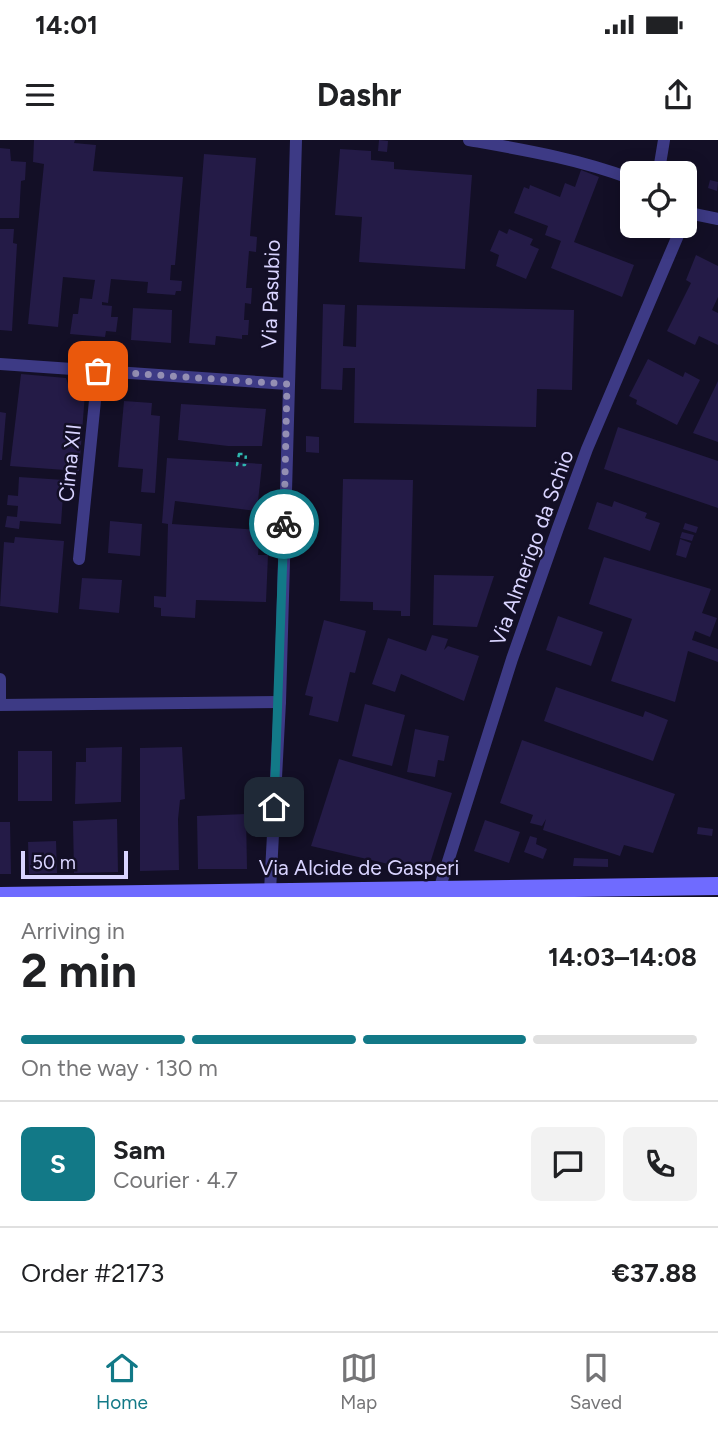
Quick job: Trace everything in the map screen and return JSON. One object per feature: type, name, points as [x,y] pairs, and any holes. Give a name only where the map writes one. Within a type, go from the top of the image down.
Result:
[{"type":"street","name":"Via Pasubio","points":[[270,891],[280,702],[296,140]]},
{"type":"street","points":[[469,140],[548,153],[620,175]]},
{"type":"street","points":[[660,161],[664,140]]},
{"type":"street","points":[[697,215],[718,219]]},
{"type":"street","name":"Via Almerigo da Schio","points":[[439,890],[512,659],[577,475],[677,238]]},
{"type":"street","points":[[0,364],[287,384]]},
{"type":"street","name":"Cima XII","points":[[79,559],[98,371]]},
{"type":"street","points":[[0,679],[0,705],[280,702]]},
{"type":"street","name":"Via Alcide de Gasperi","points":[[0,896],[718,886]]},
{"type":"building","points":[[34,140],[75,140],[74,143],[96,145],[93,171],[183,177],[175,265],[171,265],[170,280],[182,281],[181,291],[176,291],[175,295],[147,293],[148,282],[111,279],[108,303],[102,302],[102,305],[112,306],[111,317],[118,317],[116,332],[106,331],[105,337],[70,334],[73,314],[78,314],[80,298],[92,299],[95,280],[63,277],[58,327],[28,324],[44,164],[33,162]]},
{"type":"building","points":[[379,140],[388,141],[387,152],[378,151]]},
{"type":"building","points":[[0,148],[10,149],[11,161],[26,162],[25,180],[21,181],[19,218],[0,218]]},
{"type":"building","points":[[340,149],[371,151],[371,160],[394,162],[394,169],[472,175],[465,269],[359,262],[362,217],[335,215]]},
{"type":"building","points":[[204,154],[256,158],[250,236],[257,237],[256,252],[249,251],[246,288],[252,288],[251,304],[245,303],[244,320],[249,320],[248,335],[242,335],[242,339],[216,336],[215,345],[189,343]]},
{"type":"building","points":[[581,170],[599,177],[574,242],[634,265],[622,297],[551,268],[561,241],[545,235],[548,226],[514,213],[524,187],[529,189],[530,185],[560,197],[565,183],[575,187]]},
{"type":"building","points":[[710,180],[718,182],[717,191],[708,188]]},
{"type":"building","points":[[0,229],[14,229],[13,243],[17,244],[12,331],[0,330]]},
{"type":"building","points":[[509,229],[533,239],[530,245],[539,249],[526,279],[496,266],[499,255],[490,251],[499,230],[507,234]]},
{"type":"building","points":[[696,255],[718,266],[718,297],[712,310],[718,313],[718,345],[699,336],[695,345],[667,331],[691,283],[686,280]]},
{"type":"building","points":[[323,304],[345,305],[343,346],[356,347],[357,305],[574,310],[572,390],[537,389],[536,427],[354,423],[355,368],[343,368],[342,390],[321,389]]},
{"type":"building","points":[[133,308],[172,310],[171,343],[131,340]]},
{"type":"building","points":[[648,359],[683,377],[685,372],[700,380],[677,425],[636,404],[637,400],[629,396]]},
{"type":"building","points":[[21,374],[66,378],[68,384],[78,379],[86,380],[79,471],[10,466]]},
{"type":"building","points":[[718,381],[718,442],[693,433]]},
{"type":"building","points":[[124,401],[152,403],[151,415],[160,416],[155,493],[141,492],[143,469],[118,467]]},
{"type":"building","points":[[181,404],[266,409],[262,446],[228,446],[178,440]]},
{"type":"building","points":[[0,412],[6,413],[2,460],[0,460]]},
{"type":"building","points":[[618,427],[718,461],[718,508],[604,469]]},
{"type":"building","points":[[306,436],[319,437],[319,453],[306,452]]},
{"type":"building","points":[[167,458],[262,464],[257,511],[175,501],[172,524],[260,530],[258,555],[268,555],[266,602],[196,600],[195,618],[161,616],[161,608],[154,607],[154,596],[166,597],[168,524],[162,523]]},
{"type":"building","points":[[19,477],[64,480],[61,524],[20,521],[19,529],[5,527],[7,516],[17,517],[18,506],[7,505],[8,495],[18,496]]},
{"type":"building","points":[[343,479],[413,480],[410,616],[401,616],[401,611],[373,610],[373,602],[340,601]]},
{"type":"building","points":[[614,501],[647,513],[645,518],[660,523],[650,551],[588,529],[597,502],[612,507]]},
{"type":"building","points":[[110,521],[142,524],[140,556],[108,553]]},
{"type":"building","points":[[685,523],[698,527],[696,533],[683,529]]},
{"type":"building","points":[[682,532],[694,535],[692,541],[680,538]]},
{"type":"building","points":[[15,537],[64,541],[58,613],[0,606],[4,542],[14,543]]},
{"type":"building","points":[[680,539],[691,543],[686,558],[676,555]]},
{"type":"building","points":[[604,557],[711,589],[702,613],[717,618],[710,637],[695,631],[692,640],[718,649],[718,662],[688,651],[675,702],[611,681],[632,619],[589,604]]},
{"type":"building","points":[[434,575],[494,576],[477,627],[433,625]]},
{"type":"building","points":[[82,578],[122,580],[119,613],[79,609]]},
{"type":"building","points":[[558,616],[603,632],[591,666],[546,650]]},
{"type":"building","points":[[324,620],[366,631],[355,673],[350,672],[338,722],[309,715],[313,697],[305,695]]},
{"type":"building","points":[[432,635],[448,639],[444,650],[448,646],[479,656],[464,701],[401,674],[395,692],[372,684],[388,638],[426,651]]},
{"type":"building","points":[[556,687],[643,717],[645,711],[668,720],[653,761],[544,721]]},
{"type":"building","points":[[365,704],[405,715],[392,766],[352,756]]},
{"type":"building","points":[[415,729],[449,736],[444,761],[438,760],[435,777],[407,772]]},
{"type":"building","points":[[522,740],[675,794],[653,853],[624,845],[620,856],[543,830],[546,819],[542,826],[530,823],[533,815],[500,803]]},
{"type":"building","points":[[122,747],[121,802],[75,804],[76,762],[86,762],[86,748]]},
{"type":"building","points":[[182,747],[185,799],[180,800],[178,819],[179,870],[140,871],[140,748]]},
{"type":"building","points":[[18,751],[52,751],[52,801],[18,801]]},
{"type":"building","points":[[339,759],[452,793],[427,873],[311,846]]},
{"type":"building","points":[[246,814],[247,869],[198,869],[197,816]]},
{"type":"building","points":[[117,819],[118,872],[74,873],[73,821]]},
{"type":"building","points":[[485,820],[520,832],[509,863],[474,851]]},
{"type":"building","points":[[0,822],[10,822],[11,874],[0,874]]},
{"type":"building","points":[[698,827],[713,829],[712,836],[697,834]]},
{"type":"building","points":[[530,836],[537,838],[536,844],[547,849],[543,859],[524,852]]},
{"type":"building","points":[[56,841],[57,873],[29,874],[28,842]]},
{"type":"building","points":[[574,858],[608,859],[608,867],[573,866]]},
{"type":"way so far","points":[[98,371],[287,384],[284,524]]},
{"type":"route","points":[[274,807],[280,702],[284,524]]}]
